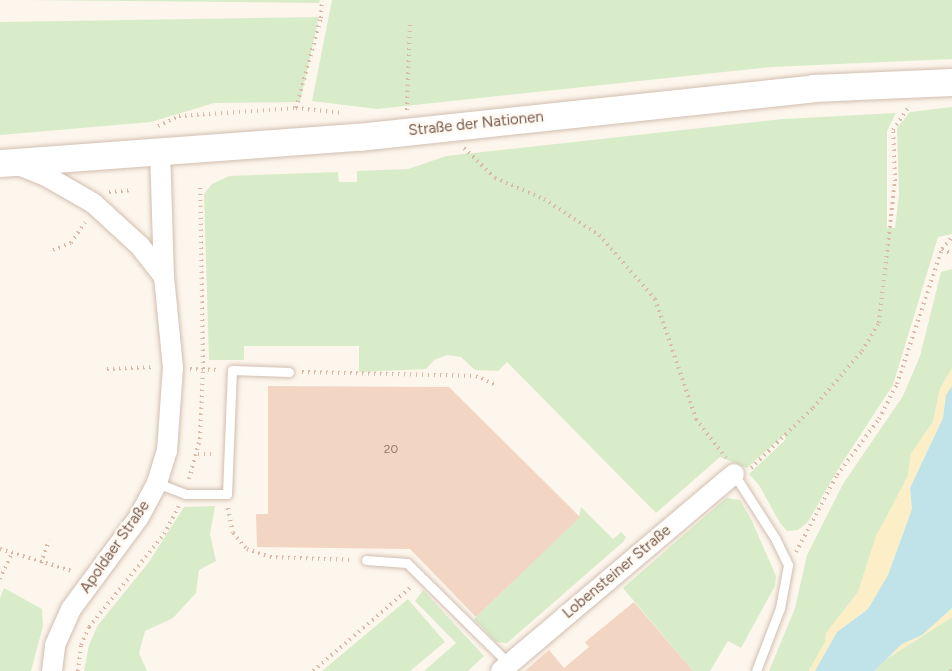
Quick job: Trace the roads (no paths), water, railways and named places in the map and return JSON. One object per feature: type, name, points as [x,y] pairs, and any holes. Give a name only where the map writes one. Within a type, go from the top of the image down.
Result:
[{"type":"main road","name":"Straße der Nationen","points":[[6,163],[155,141],[358,137],[813,88],[952,82]]},
{"type":"street","name":"Apoldaer Straße","points":[[52,671],[56,645],[71,609],[139,517],[157,483],[167,451],[172,399],[155,141]]},
{"type":"street","points":[[6,163],[46,176],[93,203],[140,246],[164,277]]},
{"type":"street","name":"Lobensteiner Straße","points":[[505,668],[731,467]]},
{"type":"lane","points":[[157,483],[185,494],[227,494],[231,370],[289,372]]},
{"type":"lane","points":[[731,467],[788,565],[780,608],[756,671]]},
{"type":"lane","points":[[366,560],[407,563],[423,577],[505,668]]},
{"type":"water","points":[[952,386],[952,608],[922,635],[902,644],[874,671],[815,671],[837,632],[868,609],[888,575],[912,509],[910,488],[943,418],[946,395]]}]
